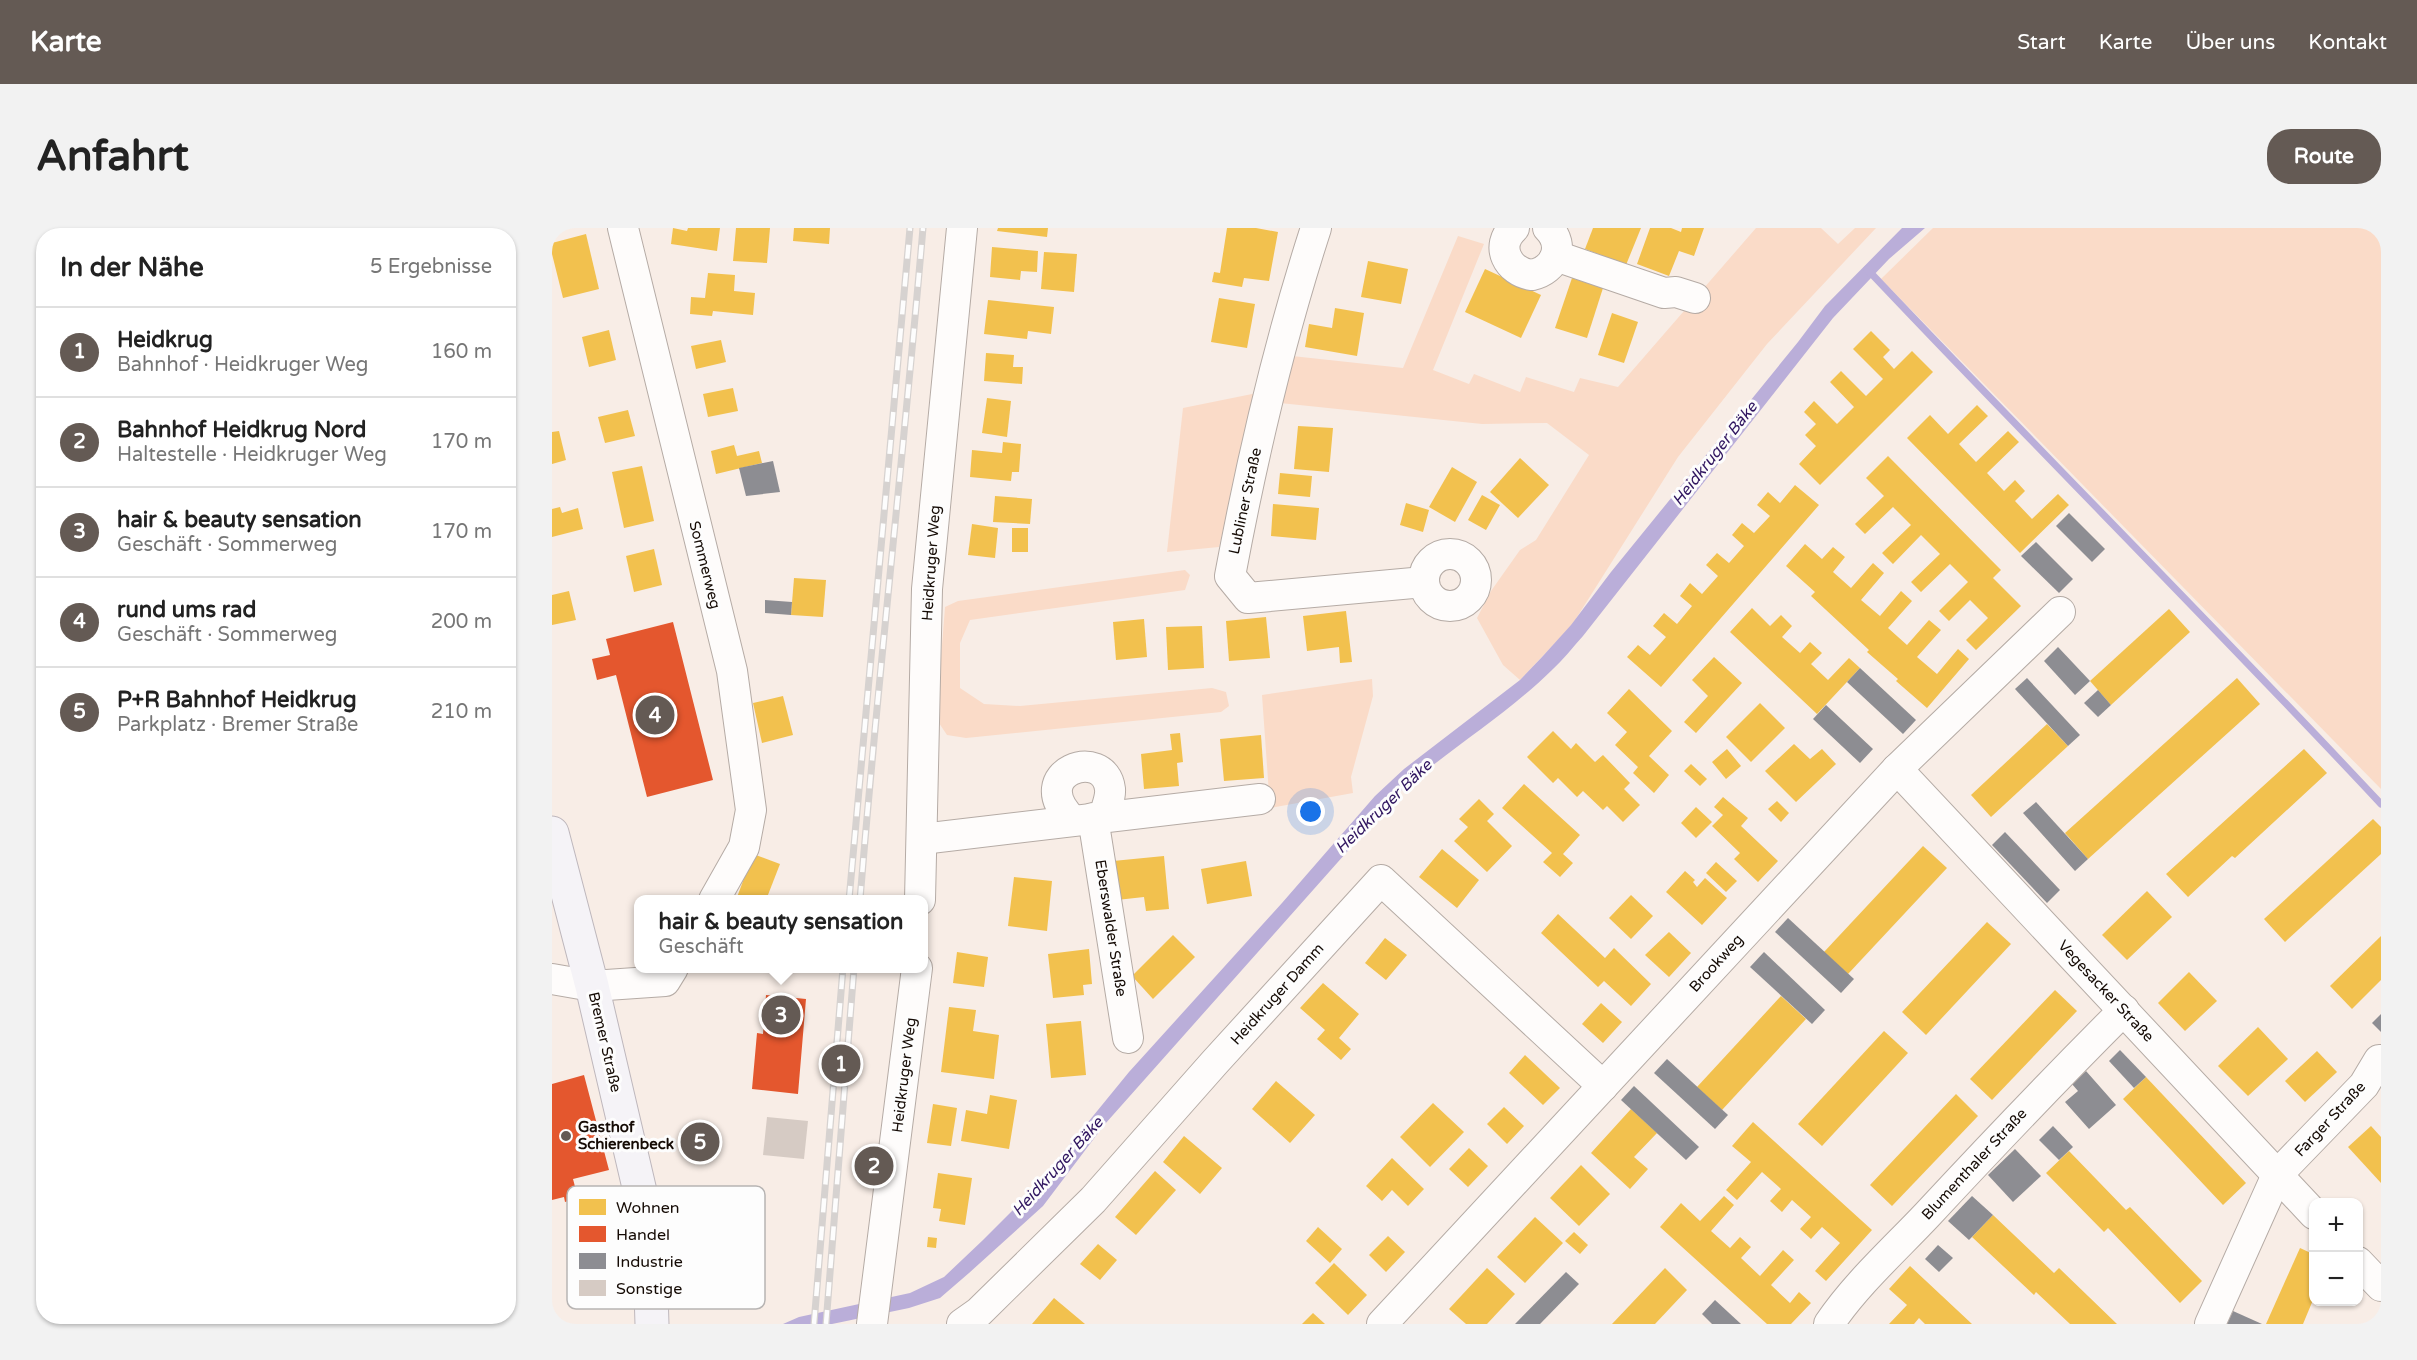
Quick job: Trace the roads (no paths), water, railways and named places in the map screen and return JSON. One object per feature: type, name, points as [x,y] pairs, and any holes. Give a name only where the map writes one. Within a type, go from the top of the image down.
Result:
[{"type":"main road","name":"Bremer Straße","points":[[552,833],[592,986],[639,1186]]},
{"type":"main road","name":"Bremer Straße","points":[[652,1309],[652,1324]]},
{"type":"street","name":"Sommerweg","points":[[623,228],[734,682],[751,810],[744,847],[717,895]]},
{"type":"street","name":"Heidkruger Weg","points":[[920,895],[927,589],[962,228]]},
{"type":"street","name":"Lubliner Straße","points":[[1316,228],[1293,300],[1263,413],[1230,576],[1248,598],[1424,582]]},
{"type":"street","points":[[1502,231],[1504,252],[1508,262],[1514,270],[1523,274],[1541,273],[1548,268],[1552,242],[1664,293],[1676,291],[1695,298]]},
{"type":"street","name":"Brookweg","points":[[1382,1324],[1721,956],[1897,769],[2060,612]]},
{"type":"street","name":"Vegesacker Straße","points":[[1897,769],[2309,1210]]},
{"type":"street","points":[[922,839],[1260,799]]},
{"type":"street","name":"Eberswalder Straße","points":[[1090,818],[1128,1038]]},
{"type":"street","name":"Heidkruger Damm","points":[[962,1324],[979,1312],[1094,1200],[1215,1062],[1381,880],[1603,1086]]},
{"type":"street","points":[[552,980],[592,986],[665,981],[670,973]]},
{"type":"street","name":"Heidkruger Weg","points":[[872,1324],[916,973]]},
{"type":"street","name":"Blumenthaler Straße","points":[[1829,1324],[1840,1307],[2040,1095],[2124,1010]]},
{"type":"street","name":"Farger Straße","points":[[2210,1324],[2277,1175],[2364,1085],[2379,1060]]},
{"type":"street","points":[[2363,1267],[2381,1286]]},
{"type":"water","name":"Heidkruger Bäke","points":[[1902,228],[1925,228],[1889,259],[1833,318],[1583,636],[1552,670],[1516,702],[1401,791],[1105,1124],[1043,1206],[940,1298],[909,1308],[832,1324],[783,1324],[799,1317],[910,1293],[944,1277],[983,1240],[1031,1192],[1129,1072],[1375,796],[1404,769],[1520,680],[1542,657],[1571,625],[1825,306]]},
{"type":"waterway","points":[[1867,269],[2381,804]]},
{"type":"railway","points":[[849,895],[910,228]]},
{"type":"railway","points":[[860,895],[923,228]]},
{"type":"railway","points":[[814,1324],[843,973]]},
{"type":"railway","points":[[826,1324],[854,973]]},
{"type":"place","name":"rund ums rad","points":[[655,715]]},
{"type":"place","name":"hair & beauty sensation","points":[[781,1015]]},
{"type":"place","name":"Heidkrug","points":[[841,1064]]},
{"type":"place","name":"Gasthof Schierenbeck","points":[[566,1136]]},
{"type":"place","name":"P+R Bahnhof Heidkrug","points":[[700,1142]]},
{"type":"place","name":"Bahnhof Heidkrug Nord","points":[[874,1166]]}]
